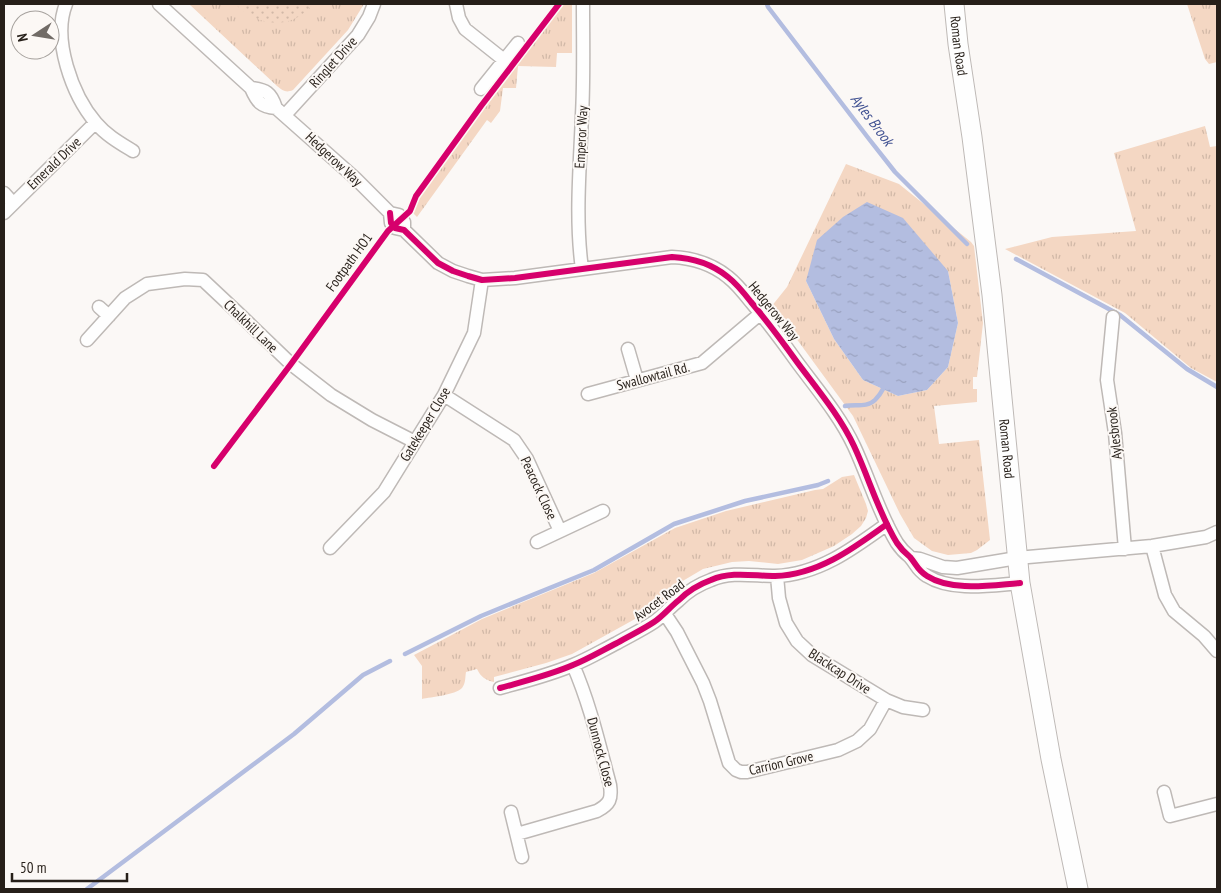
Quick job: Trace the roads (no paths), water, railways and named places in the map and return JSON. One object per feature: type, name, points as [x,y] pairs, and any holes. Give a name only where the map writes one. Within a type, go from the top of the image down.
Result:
[{"type":"main road","name":"Roman Road","points":[[954,4],[992,295],[1020,583],[1053,769],[1078,889]]},
{"type":"street","points":[[66,4],[62,25],[62,42],[66,66],[78,95],[95,123],[112,138],[133,151]]},
{"type":"street","name":"Hedgerow Way","points":[[158,4],[251,88],[262,89],[269,93],[281,111],[355,178],[390,213],[391,223],[396,228],[404,230],[438,263],[453,271],[482,280],[515,278],[672,256],[688,258],[715,268],[728,277],[761,313],[839,420],[854,445],[896,542],[911,558],[916,568],[926,576],[946,584],[972,586],[1020,583]]},
{"type":"street","name":"Ringlet Drive","points":[[281,111],[358,35],[369,17],[374,4]]},
{"type":"street","points":[[456,4],[459,18],[465,29],[504,60]]},
{"type":"street","name":"Emperor Way","points":[[582,269],[578,217],[584,88],[583,4]]},
{"type":"street","points":[[481,89],[518,43]]},
{"type":"street","name":"Emerald Drive","points":[[4,213],[95,123]]},
{"type":"street","points":[[4,193],[13,203]]},
{"type":"street","name":"Chalkhill Lane","points":[[88,340],[125,298],[147,284],[185,279],[203,280],[291,364],[324,390],[372,420],[415,442]]},
{"type":"street","name":"Gatekeeper Close","points":[[330,548],[384,492],[444,394],[474,333],[482,280]]},
{"type":"street","points":[[99,307],[109,316]]},
{"type":"street","name":"Swallowtail Rd.","points":[[588,394],[702,363],[761,313]]},
{"type":"street","name":"Aylesbrook","points":[[1113,318],[1107,380],[1115,432],[1125,549]]},
{"type":"street","points":[[628,349],[637,380]]},
{"type":"street","name":"Peacock Close","points":[[444,394],[514,440],[527,459],[560,531]]},
{"type":"street","name":"Peacock Close","points":[[537,542],[603,511]]},
{"type":"street","name":"Avocet Road","points":[[500,688],[573,665],[654,622],[688,592],[711,580],[723,576],[794,574],[820,566],[852,548],[887,524]]},
{"type":"street","points":[[911,558],[957,568],[1017,558],[1152,546],[1206,537],[1217,532]]},
{"type":"street","points":[[1152,546],[1165,595],[1174,611],[1204,636],[1217,651]]},
{"type":"street","name":"Blackcap Drive","points":[[776,576],[779,598],[786,623],[797,641],[812,655],[886,700],[904,707],[923,710]]},
{"type":"street","name":"Carrion Grove","points":[[665,614],[677,632],[703,683],[727,760],[736,770],[747,772],[838,750],[857,741],[870,729],[886,700]]},
{"type":"street","name":"Dunnock Close","points":[[517,834],[598,811],[610,800],[610,785],[583,689],[573,665]]},
{"type":"street","points":[[1164,792],[1170,816],[1217,804]]},
{"type":"street","points":[[511,812],[522,857]]},
{"type":"water","points":[[867,202],[903,218],[948,271],[958,323],[948,367],[927,390],[898,396],[863,380],[834,339],[806,281],[817,240],[843,217]]},
{"type":"waterway","name":"Ayles Brook","points":[[767,4],[895,172],[967,244]]},
{"type":"waterway","name":"Ayles Brook","points":[[1016,259],[1120,315],[1187,369],[1217,387]]},
{"type":"waterway","points":[[845,406],[868,404],[875,400],[883,389]]},
{"type":"waterway","points":[[405,654],[481,616],[594,570],[674,524],[745,501],[818,485],[828,481]]},
{"type":"waterway","points":[[87,889],[294,734],[363,675],[390,661]]}]
